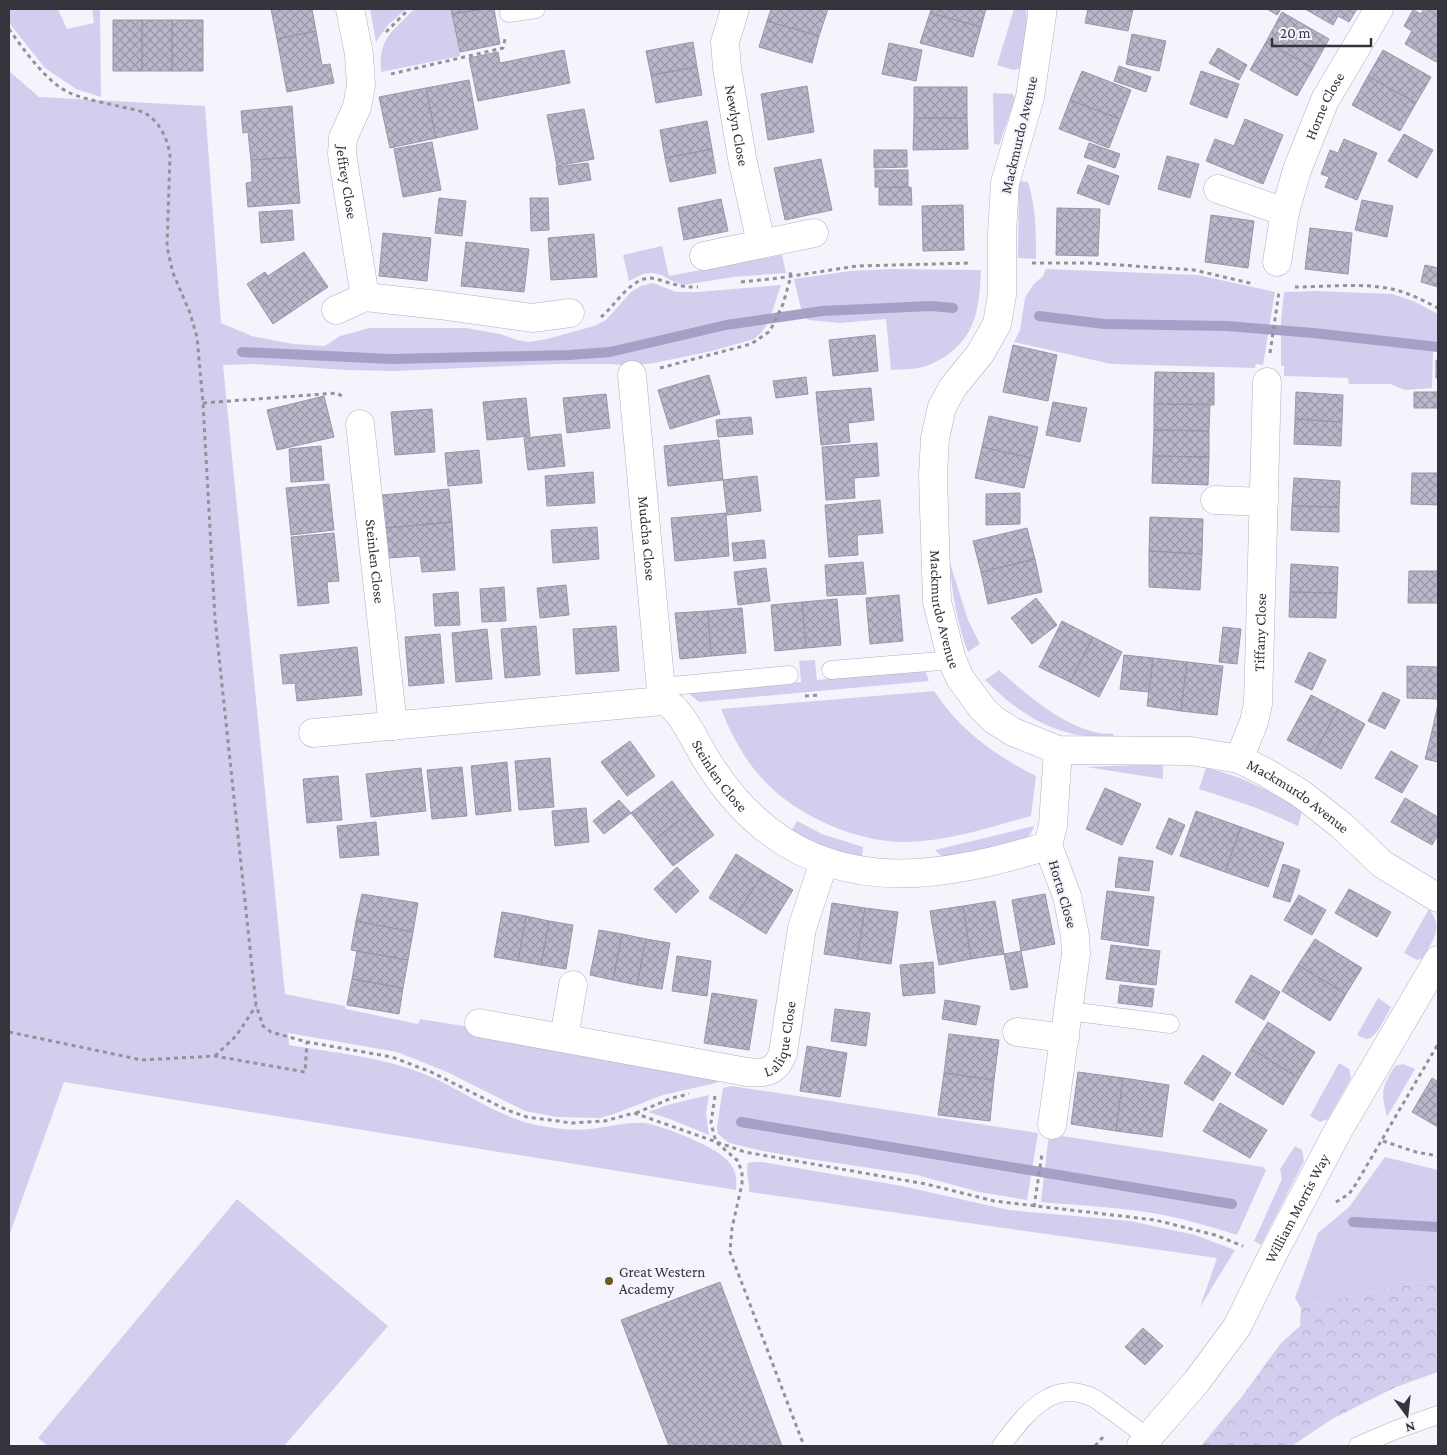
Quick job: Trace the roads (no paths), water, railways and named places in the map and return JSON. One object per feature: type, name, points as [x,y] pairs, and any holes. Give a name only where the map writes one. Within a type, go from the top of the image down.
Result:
[{"type":"street","name":"Jeffrey Close","points":[[350,9],[359,54],[361,84],[357,107],[343,138],[342,154],[365,297]]},
{"type":"street","name":"Newlyn Close","points":[[735,9],[725,42],[727,68],[742,158],[761,243]]},
{"type":"street","name":"Mackmurdo Avenue","points":[[1042,9],[1030,97],[1005,183],[1002,295],[997,324],[980,354],[953,387],[942,407],[935,438],[933,485],[937,602],[952,660],[968,690],[994,720],[1013,732],[1058,750],[1190,751],[1239,759],[1300,793],[1341,825],[1382,864],[1438,898]]},
{"type":"street","name":"Horne Close","points":[[1277,262],[1285,212],[1297,170],[1325,100],[1379,9]]},
{"type":"street","points":[[1218,189],[1285,212]]},
{"type":"street","points":[[704,256],[814,233]]},
{"type":"street","points":[[336,310],[365,297],[532,318],[582,317]]},
{"type":"street","name":"Mudcha Close","points":[[632,375],[662,694]]},
{"type":"street","name":"Tiffany Close","points":[[1239,759],[1254,722],[1258,704],[1267,382]]},
{"type":"street","name":"Steinlen Close","points":[[360,424],[393,726]]},
{"type":"street","points":[[1215,500],[1264,502]]},
{"type":"street","points":[[313,733],[393,726],[662,694]]},
{"type":"street","name":"Steinlen Close","points":[[662,694],[678,713],[713,771],[746,812],[778,838],[824,862],[888,874],[926,872],[964,867],[1048,846]]},
{"type":"street","name":"Horta Close","points":[[1052,1125],[1076,954],[1075,936],[1067,896],[1048,846],[1053,825],[1058,750]]},
{"type":"street","name":"Lalique Close","points":[[479,1023],[747,1072],[768,1072],[776,1067],[783,1053],[802,928],[824,862]]},
{"type":"street","name":"William Morris Way","points":[[1145,1442],[1197,1382],[1238,1327],[1339,1129],[1438,960]]},
{"type":"street","points":[[564,1038],[573,985]]},
{"type":"street","points":[[1017,1032],[1065,1038]]},
{"type":"lane","points":[[509,14],[536,9]]},
{"type":"lane","points":[[831,670],[952,660]]},
{"type":"lane","points":[[662,694],[789,675]]},
{"type":"lane","points":[[1069,1011],[1170,1024]]},
{"type":"lane","points":[[1001,1446],[1023,1417],[1038,1403],[1049,1397],[1078,1392],[1091,1396],[1121,1417],[1145,1442]]},
{"type":"lane","points":[[1358,1446],[1395,1430],[1438,1415]]},
{"type":"waterway","points":[[242,352],[392,359],[569,355],[610,352],[726,325],[822,311],[931,306],[953,308]]},
{"type":"waterway","points":[[1039,316],[1104,324],[1227,326],[1313,333],[1438,347]]},
{"type":"waterway","points":[[741,1122],[1232,1204]]},
{"type":"waterway","points":[[1353,1222],[1438,1227]]},
{"type":"place","name":"Great Western Academy","points":[[609,1281]]}]
